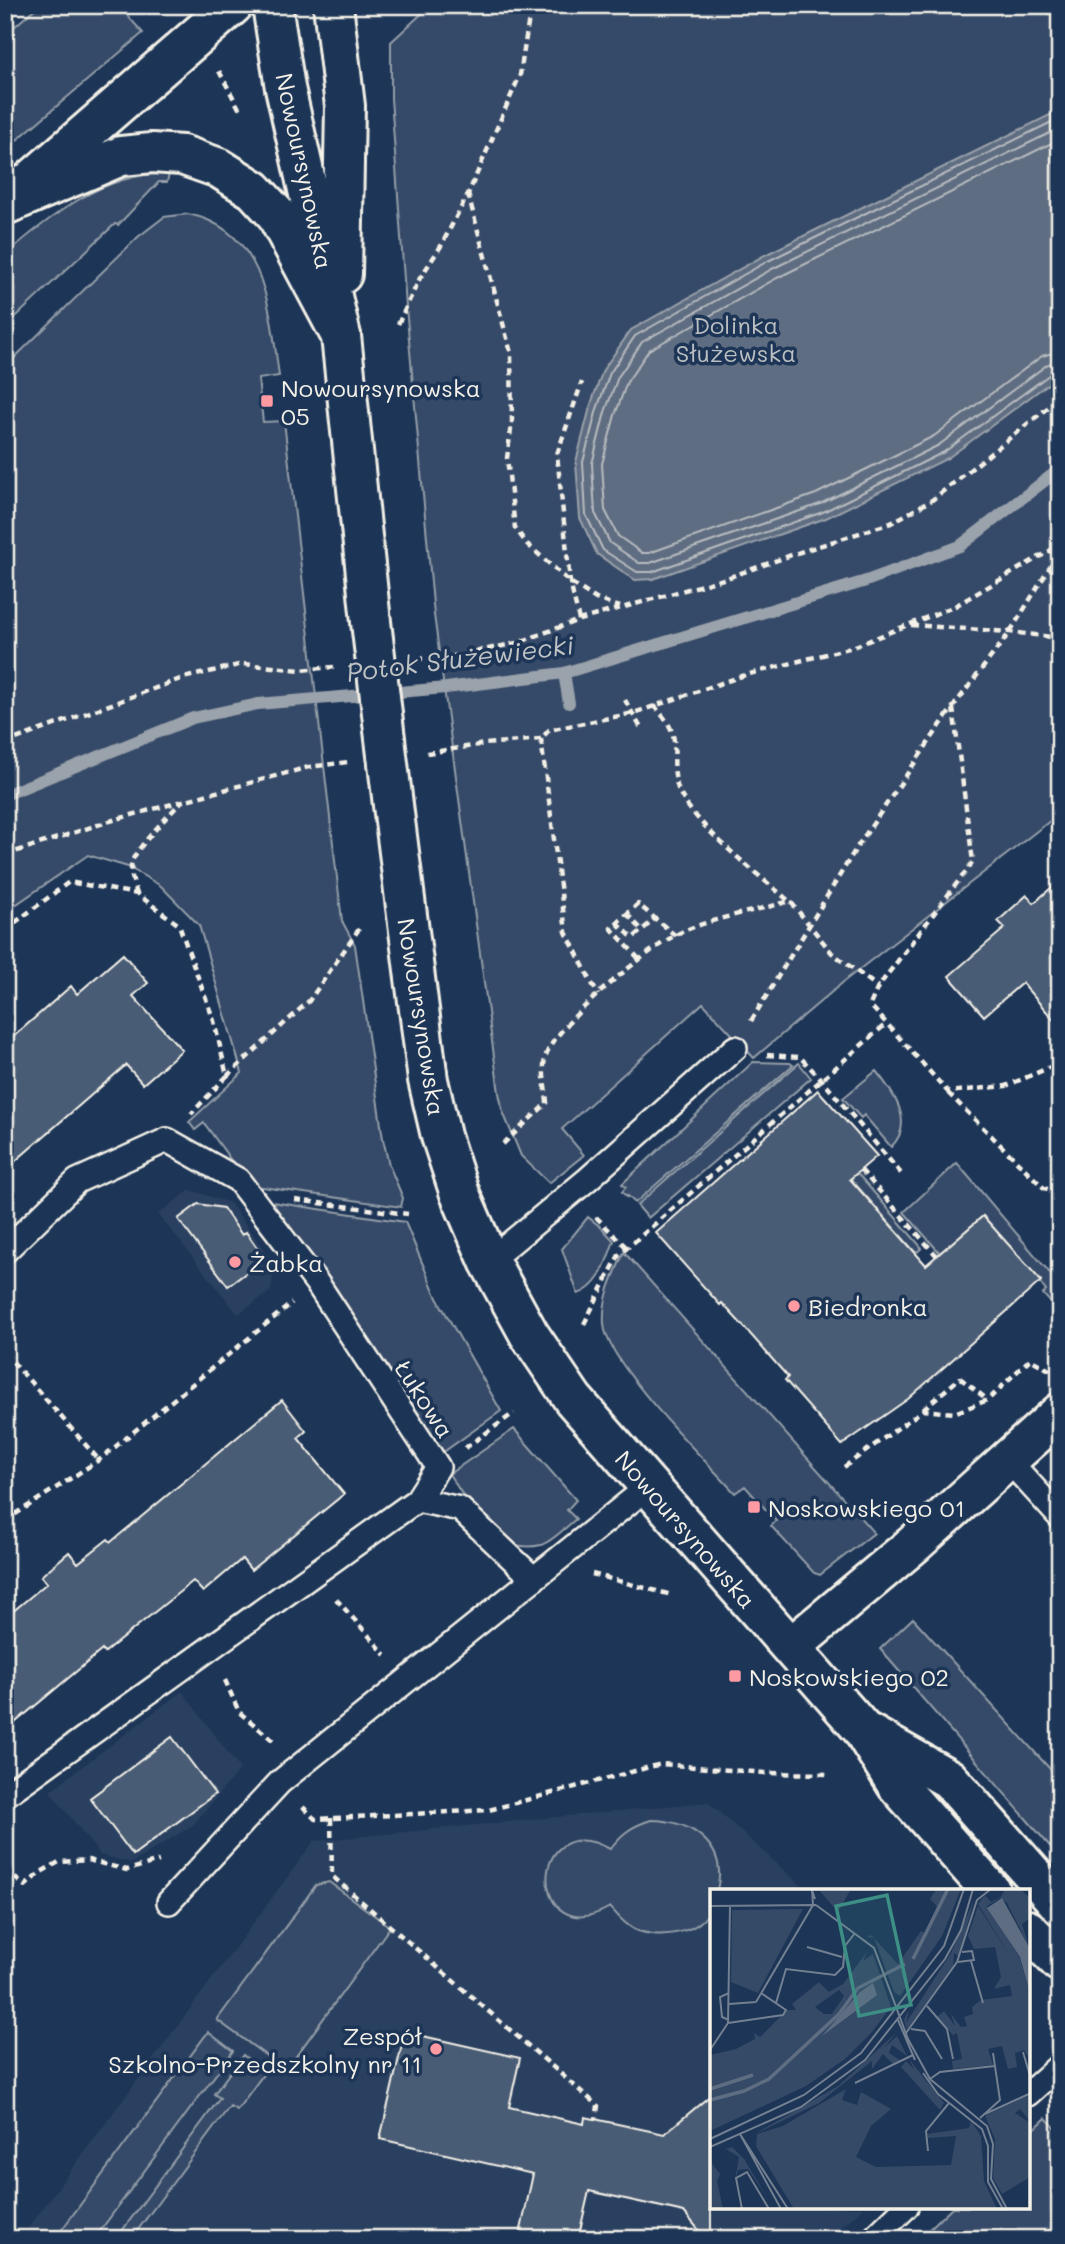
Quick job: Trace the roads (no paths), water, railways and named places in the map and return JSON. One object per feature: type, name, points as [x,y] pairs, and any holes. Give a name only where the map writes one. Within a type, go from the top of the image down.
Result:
[{"type":"street","points":[[5,204],[233,5]]},
{"type":"street","name":"Nowoursynowska","points":[[272,5],[285,88],[341,336],[371,622],[428,1080],[441,1136],[460,1194],[489,1261],[529,1334],[573,1399],[862,1729],[897,1785],[988,1889]]},
{"type":"street","name":"Nowoursynowska","points":[[334,5],[345,106],[341,336]]},
{"type":"street","points":[[5,204],[121,156],[152,153],[183,155],[219,169],[254,190],[276,214],[341,336]]},
{"type":"street","points":[[791,1647],[869,1583],[1060,1413]]},
{"type":"street","name":"Nowoursynowska","points":[[862,1729],[949,1779],[1060,1905]]},
{"type":"street","points":[[1030,1932],[1060,1962]]},
{"type":"lane","points":[[489,1261],[735,1048]]},
{"type":"lane","name":"Łukowa","points":[[5,1251],[78,1181],[167,1140],[239,1180],[317,1283],[438,1467],[417,1500],[5,1795]]},
{"type":"lane","points":[[1009,1461],[1060,1517]]},
{"type":"lane","points":[[169,1902],[280,1782],[648,1487]]},
{"type":"lane","points":[[417,1500],[460,1509],[534,1579]]},
{"type":"lane","points":[[1030,2092],[1060,2065]]},
{"type":"lane","points":[[873,2239],[904,2209]]},
{"type":"water","points":[[1060,110],[1060,375],[948,458],[826,518],[653,579],[635,580],[597,554],[580,518],[576,462],[603,370],[631,330],[765,255]]},
{"type":"waterway","name":"Potok Służewiecki","points":[[5,795],[193,718],[258,704],[446,688],[564,673],[866,581],[960,546],[1060,469]]},
{"type":"waterway","points":[[564,673],[569,703]]},
{"type":"place","name":"Nowoursynowska 05","points":[[267,401]]},
{"type":"place","name":"Żabka","points":[[235,1262]]},
{"type":"place","name":"Biedronka","points":[[794,1306]]},
{"type":"place","name":"Noskowskiego 01","points":[[754,1507]]},
{"type":"place","name":"Noskowskiego 02","points":[[735,1676]]},
{"type":"place","name":"Zespół Szkolno-Przedszkolny nr 11","points":[[436,2049]]},
{"type":"park label","name":"Dolinka Służewska","points":[[736,338]]}]
